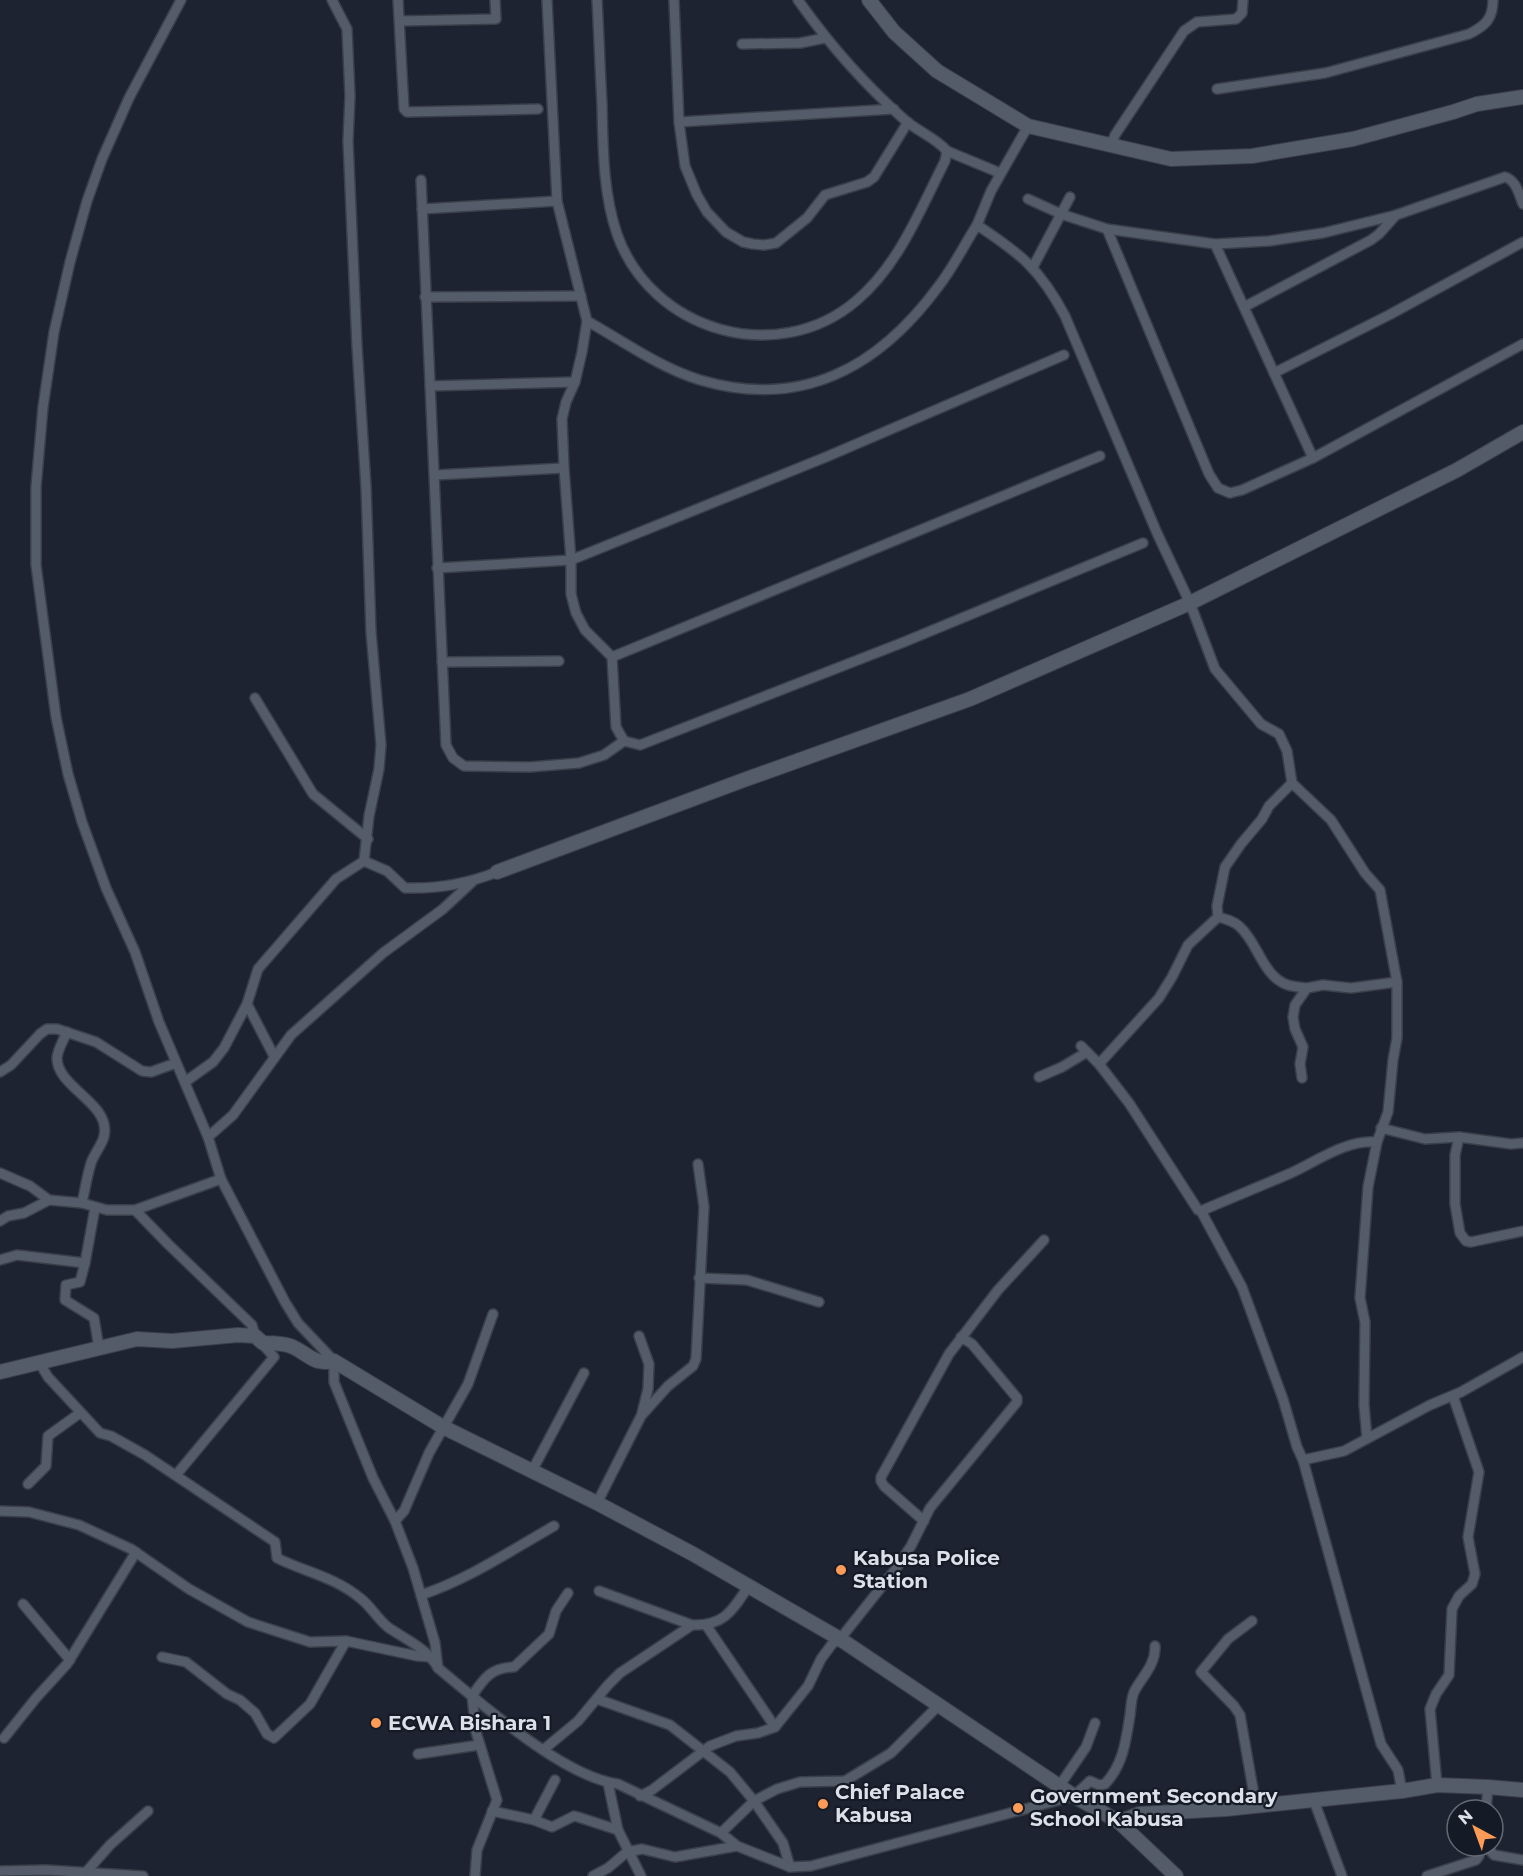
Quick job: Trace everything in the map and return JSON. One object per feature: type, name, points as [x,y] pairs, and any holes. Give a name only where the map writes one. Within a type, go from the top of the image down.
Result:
[{"type":"street","points":[[181,0],[129,98],[102,159],[87,201],[70,262],[54,332],[43,407],[36,487],[36,565],[56,717],[68,774],[82,822],[106,888],[135,952],[157,1018],[208,1137],[221,1179],[272,1281],[298,1323],[334,1361],[443,1427],[597,1503],[693,1554],[840,1639],[1074,1796],[1119,1822],[1176,1876]]},
{"type":"street","points":[[185,1082],[213,1062],[228,1040],[247,1004],[258,969],[336,879],[364,861],[369,816],[379,769],[381,745],[371,632],[348,141],[350,96],[347,29],[332,0]]},
{"type":"street","points":[[398,0],[404,109],[407,112],[538,109]]},
{"type":"street","points":[[400,21],[496,19],[495,0]]},
{"type":"street","points":[[547,0],[557,201],[587,321],[575,382],[566,402],[562,419],[571,594],[576,613],[585,630],[612,657],[616,728],[624,741],[639,745],[904,642],[1143,543]]},
{"type":"street","points":[[597,0],[603,161],[608,198],[618,235],[640,278],[666,302],[691,320],[735,334],[752,336],[781,334],[822,323],[855,303],[883,274],[898,252],[945,161],[947,151]]},
{"type":"street","points":[[674,0],[679,122],[685,166],[707,212],[734,237],[743,242],[764,245],[776,243],[798,227],[825,195],[867,182],[874,177],[908,122]]},
{"type":"street","points":[[798,0],[825,38],[908,122],[942,145],[947,151],[1000,173]]},
{"type":"street","points":[[869,0],[894,32],[937,71],[1028,126],[1171,159],[1252,156],[1353,139],[1477,104],[1523,97]]},
{"type":"street","points":[[1111,146],[1115,135],[1184,31],[1197,22],[1236,19],[1242,13],[1243,0]]},
{"type":"street","points":[[1216,89],[1325,73],[1469,34],[1486,22],[1492,11],[1492,0]]},
{"type":"street","points":[[742,44],[800,43],[825,38]]},
{"type":"street","points":[[679,122],[894,109]]},
{"type":"street","points":[[587,321],[654,359],[699,379],[750,389],[777,389],[804,386],[840,374],[859,364],[903,329],[940,285],[976,225],[1000,173],[1028,126]]},
{"type":"street","points":[[1028,199],[1061,214],[1107,229],[1215,244],[1269,241],[1323,233],[1396,215],[1505,177],[1514,183],[1523,204]]},
{"type":"street","points":[[421,180],[446,745],[453,758],[464,766],[530,766],[579,763],[604,755],[624,741]]},
{"type":"street","points":[[1033,267],[1070,197]]},
{"type":"street","points":[[422,209],[557,201]]},
{"type":"street","points":[[1244,308],[1371,240],[1396,215]]},
{"type":"street","points":[[976,225],[1005,243],[1033,267],[1052,290],[1157,533],[1190,603],[1215,669],[1261,724],[1279,734],[1284,742],[1292,783],[1331,820],[1365,873],[1380,890],[1397,982],[1397,1038],[1388,1112],[1377,1142],[1368,1187],[1360,1298],[1365,1322],[1364,1405],[1367,1438]]},
{"type":"street","points":[[1107,229],[1209,474],[1218,488],[1230,494],[1313,458],[1523,344]]},
{"type":"street","points":[[1274,373],[1389,315],[1523,242]]},
{"type":"street","points":[[1215,244],[1313,458]]},
{"type":"street","points":[[425,297],[581,296]]},
{"type":"street","points":[[437,568],[571,560],[826,457],[1064,355]]},
{"type":"street","points":[[430,386],[575,382]]},
{"type":"street","points":[[364,861],[387,871],[405,888],[430,888],[472,881],[741,780],[970,699],[1190,603],[1457,470],[1523,432]]},
{"type":"street","points":[[612,657],[1100,456]]},
{"type":"street","points":[[435,476],[564,468]]},
{"type":"street","points":[[442,662],[559,661]]},
{"type":"street","points":[[255,698],[313,794],[368,839]]},
{"type":"street","points":[[1218,917],[1216,906],[1226,867],[1269,806],[1292,783]]},
{"type":"street","points":[[208,1137],[233,1115],[263,1077],[274,1056],[291,1035],[383,953],[443,909],[472,881]]},
{"type":"street","points":[[1218,917],[1240,927],[1276,978],[1288,985],[1307,988],[1323,985],[1352,988],[1397,982]]},
{"type":"street","points":[[1099,1064],[1159,998],[1188,945],[1218,917]]},
{"type":"street","points":[[1302,1078],[1300,1064],[1304,1047],[1295,1029],[1293,1017],[1295,1005],[1307,988]]},
{"type":"street","points":[[247,1004],[274,1056]]},
{"type":"street","points":[[0,1072],[11,1065],[47,1029],[57,1029],[96,1042],[142,1071],[151,1072],[176,1063]]},
{"type":"street","points":[[67,1032],[57,1058],[60,1069],[100,1114],[105,1126],[103,1141],[90,1165],[82,1203]]},
{"type":"street","points":[[1039,1077],[1062,1067],[1084,1049],[1099,1064],[1129,1103],[1198,1210],[1201,1211],[1242,1287],[1303,1460],[1381,1744],[1398,1770],[1402,1791]]},
{"type":"street","points":[[1381,1128],[1425,1139],[1460,1137],[1511,1144],[1523,1143]]},
{"type":"street","points":[[1460,1137],[1455,1155],[1454,1181],[1455,1204],[1463,1239],[1471,1242],[1523,1231]]},
{"type":"street","points":[[1201,1211],[1308,1165],[1333,1151],[1364,1141],[1377,1142]]},
{"type":"street","points":[[641,1416],[668,1386],[693,1366],[696,1359],[704,1207],[698,1164]]},
{"type":"street","points":[[0,1173],[30,1186],[49,1200],[82,1203],[107,1210],[135,1210],[221,1179]]},
{"type":"street","points":[[0,1221],[8,1216],[24,1214],[49,1200]]},
{"type":"street","points":[[95,1208],[80,1282],[66,1285],[65,1300],[94,1318],[99,1348]]},
{"type":"street","points":[[135,1210],[252,1325],[255,1336],[274,1357],[176,1475]]},
{"type":"street","points":[[924,1521],[884,1486],[881,1476],[949,1354],[998,1290],[1044,1240]]},
{"type":"street","points":[[0,1260],[17,1255],[85,1263]]},
{"type":"street","points":[[699,1278],[747,1280],[819,1302]]},
{"type":"street","points":[[395,1521],[405,1511],[429,1452],[468,1384],[493,1314]]},
{"type":"street","points":[[1,1369],[138,1339],[172,1341],[220,1336],[255,1336],[263,1343],[292,1346],[310,1359],[324,1363],[334,1361]]},
{"type":"street","points":[[597,1503],[641,1416],[648,1389],[649,1364],[639,1336]]},
{"type":"street","points":[[640,1796],[652,1790],[710,1746],[736,1736],[758,1733],[775,1726],[808,1686],[821,1659],[832,1644],[840,1639],[895,1570],[941,1493],[1017,1402],[1017,1398],[972,1344],[962,1336]]},
{"type":"street","points":[[1303,1460],[1344,1450],[1430,1405],[1453,1396],[1518,1362],[1523,1357]]},
{"type":"street","points":[[40,1361],[48,1377],[99,1433],[111,1436],[176,1475],[275,1542],[277,1558],[325,1576],[361,1598],[387,1626],[417,1645],[429,1655],[438,1668],[543,1750],[575,1769],[608,1783],[618,1784],[721,1833],[737,1846],[790,1867],[812,1866],[1074,1796],[1090,1781],[1099,1785],[1105,1784],[1120,1761],[1134,1693],[1145,1678],[1155,1646]]},
{"type":"street","points":[[334,1361],[334,1382],[373,1478],[395,1521],[421,1595],[435,1643],[438,1668]]},
{"type":"street","points":[[532,1471],[584,1373]]},
{"type":"street","points":[[1437,1785],[1430,1709],[1449,1675],[1452,1609],[1459,1596],[1472,1584],[1475,1574],[1468,1537],[1479,1472],[1453,1396]]},
{"type":"street","points":[[28,1484],[46,1466],[48,1436],[80,1413]]},
{"type":"street","points":[[1,1513],[29,1512],[79,1525],[136,1552],[189,1589],[248,1622],[310,1642],[346,1641],[417,1656],[429,1655]]},
{"type":"street","points":[[421,1595],[483,1568],[554,1526]]},
{"type":"street","points":[[4,1738],[70,1660],[136,1552]]},
{"type":"street","points":[[599,1591],[692,1625],[706,1625],[719,1622],[734,1609],[748,1587]]},
{"type":"street","points":[[476,1876],[477,1850],[497,1800],[479,1745],[472,1695],[489,1673],[514,1666],[549,1634],[556,1611],[568,1593]]},
{"type":"street","points":[[23,1604],[70,1660]]},
{"type":"street","points":[[1252,1622],[1228,1639],[1201,1672],[1240,1715],[1256,1806]]},
{"type":"street","points":[[543,1750],[578,1721],[620,1673],[692,1625]]},
{"type":"street","points":[[706,1625],[775,1726]]},
{"type":"street","points":[[162,1657],[186,1662],[227,1694],[240,1700],[255,1713],[267,1734],[274,1738],[310,1704],[346,1641]]},
{"type":"street","points":[[429,1655],[435,1643]]},
{"type":"street","points":[[597,1699],[670,1725],[730,1772],[754,1801],[783,1843],[790,1867]]},
{"type":"street","points":[[721,1833],[754,1801],[777,1788],[800,1782],[845,1781],[891,1753],[938,1706]]},
{"type":"street","points":[[1060,1785],[1086,1747],[1095,1723]]},
{"type":"street","points":[[418,1754],[479,1745]]},
{"type":"street","points":[[534,1820],[555,1780]]},
{"type":"street","points":[[608,1783],[618,1830],[641,1876]]},
{"type":"street","points":[[1119,1822],[1139,1814],[1314,1801],[1437,1785],[1523,1790]]},
{"type":"street","points":[[1487,1798],[1488,1787]]},
{"type":"street","points":[[1314,1801],[1342,1876]]},
{"type":"street","points":[[87,1871],[110,1845],[148,1811]]},
{"type":"street","points":[[492,1811],[534,1820],[552,1827],[574,1816],[618,1830]]},
{"type":"street","points":[[593,1876],[608,1868],[627,1852],[642,1849],[675,1857],[737,1846]]},
{"type":"street","points":[[1505,1857],[1523,1860]]},
{"type":"street","points":[[1427,1876],[1478,1858]]},
{"type":"street","points":[[807,1876],[812,1866]]},
{"type":"street","points":[[0,1871],[87,1871],[143,1876]]},
{"type":"place","name":"Kabusa Police Station","points":[[841,1570]]},
{"type":"place","name":"ECWA Bishara 1","points":[[376,1723]]},
{"type":"place","name":"Chief Palace Kabusa","points":[[823,1804]]},
{"type":"place","name":"Government Secondary School Kabusa","points":[[1018,1808]]}]
